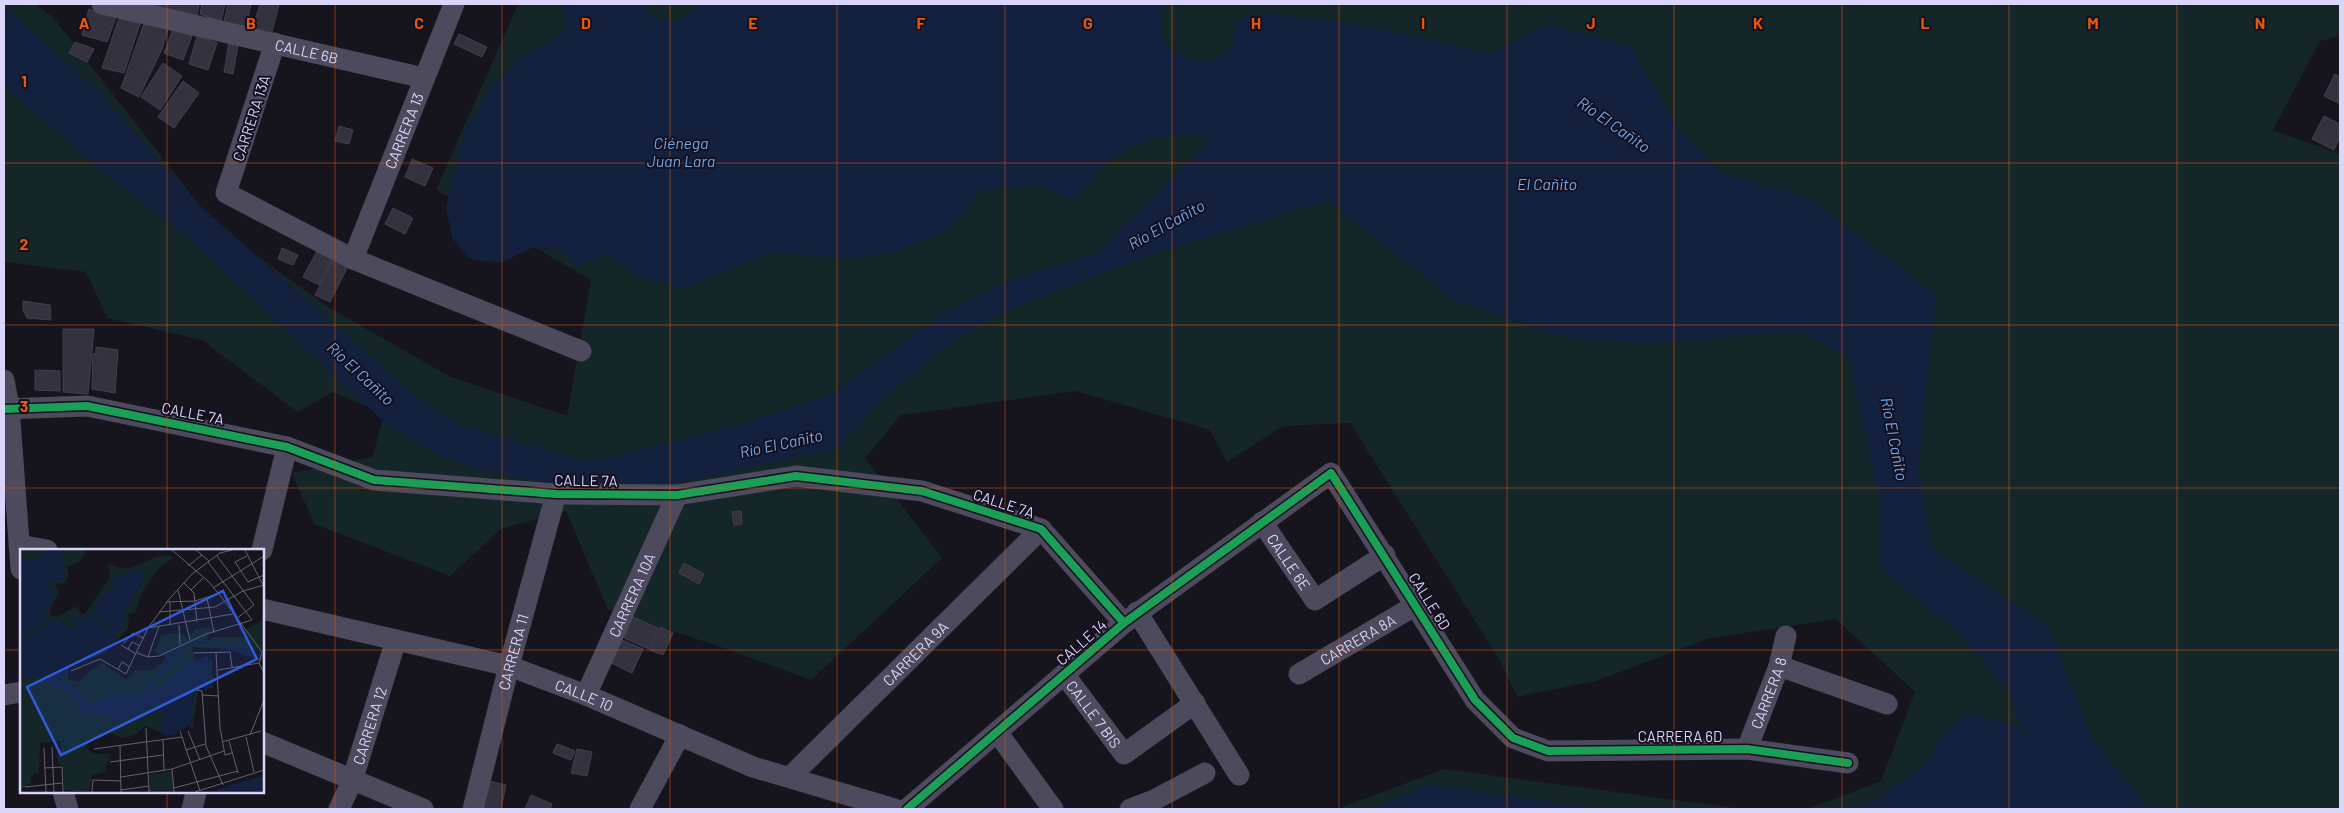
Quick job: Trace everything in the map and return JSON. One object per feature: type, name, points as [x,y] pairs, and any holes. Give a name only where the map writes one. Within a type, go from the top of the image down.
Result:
[{"type":"street","name":"CALLE 6B","points":[[102,4],[424,78]]},
{"type":"street","name":"CARRERA 13","points":[[353,259],[454,4]]},
{"type":"street","name":"CARRERA 13A","points":[[275,43],[226,193],[353,259]]},
{"type":"street","points":[[353,259],[581,351]]},
{"type":"street","points":[[4,380],[9,486],[20,557]]},
{"type":"street","name":"CALLE 7A","points":[[6,408],[87,406],[287,446],[374,480],[556,494],[677,495],[796,476],[922,491],[1041,529],[1131,618],[1195,703],[1239,775]]},
{"type":"street","points":[[262,549],[287,446]]},
{"type":"street","name":"CALLE 14","points":[[907,809],[1131,618],[1331,473]]},
{"type":"street","name":"CALLE 6D","points":[[1331,473],[1385,555],[1475,700],[1513,738]]},
{"type":"street","name":"CARRERA 11","points":[[473,809],[509,666],[556,494]]},
{"type":"street","name":"CARRERA 10A","points":[[586,695],[677,495]]},
{"type":"street","name":"CALLE 6E","points":[[1262,522],[1315,600],[1385,555]]},
{"type":"street","name":"CARRERA 9A","points":[[790,777],[1041,529]]},
{"type":"street","points":[[19,545],[41,549]]},
{"type":"street","name":"CARRERA 8A","points":[[1298,674],[1416,605]]},
{"type":"street","name":"CALLE 10","points":[[264,609],[509,666],[586,695],[753,767],[895,809]]},
{"type":"street","name":"CARRERA 8","points":[[1747,750],[1779,666],[1786,636]]},
{"type":"street","name":"CARRERA 12","points":[[339,809],[352,781],[396,640]]},
{"type":"street","points":[[1779,666],[1887,704]]},
{"type":"street","name":"CALLE 7 BIS","points":[[1064,674],[1124,754],[1195,703]]},
{"type":"street","points":[[4,696],[20,692]]},
{"type":"street","points":[[997,732],[1053,809]]},
{"type":"street","points":[[640,809],[680,735]]},
{"type":"street","name":"CARRERA 6D","points":[[1513,738],[1548,750],[1747,750],[1848,763]]},
{"type":"street","points":[[264,743],[423,809]]},
{"type":"street","points":[[1130,809],[1154,800],[1205,773]]},
{"type":"street","points":[[63,793],[68,809]]},
{"type":"street","points":[[192,809],[196,793]]},
{"type":"shaded area","points":[[4,4],[35,4],[53,17],[214,224],[328,307],[449,376],[567,416],[591,280],[436,190],[518,4],[682,4],[686,6],[688,4],[2340,4],[2340,36],[2320,41],[2273,130],[2340,154],[2340,809],[1808,809],[1881,781],[1915,692],[1836,619],[1710,638],[1596,681],[1517,697],[1499,659],[1350,423],[1283,426],[1227,462],[1210,430],[1076,391],[901,415],[865,458],[942,558],[811,680],[718,646],[608,610],[566,511],[501,529],[450,576],[314,524],[292,473],[372,457],[385,414],[333,392],[298,412],[202,340],[107,318],[86,272],[6,262],[4,267]]},
{"type":"shaded area","points":[[1444,769],[1743,809],[1337,809]]},
{"type":"water","points":[[561,4],[643,4],[649,15],[674,23],[704,4],[1161,4],[1162,40],[1173,50],[1185,57],[1206,62],[1214,62],[1233,45],[1236,23],[1249,15],[1268,14],[1356,24],[1490,54],[1546,24],[1631,47],[1680,132],[1724,174],[1805,196],[1936,295],[1918,469],[1933,551],[2049,627],[2091,738],[2150,809],[1861,809],[1926,764],[1941,734],[1969,713],[2014,725],[2025,735],[2006,687],[1955,629],[1879,568],[1880,500],[1848,357],[1799,331],[1648,344],[1566,338],[1454,300],[1328,200],[1132,261],[998,314],[946,346],[884,397],[837,449],[656,487],[546,483],[481,470],[435,453],[384,422],[193,242],[95,165],[4,85],[4,7],[96,89],[196,202],[418,399],[457,424],[590,462],[734,426],[831,395],[945,312],[1012,279],[1096,253],[1211,138],[1197,135],[1170,135],[1132,147],[1103,166],[1074,200],[1041,186],[983,189],[943,233],[896,251],[853,259],[771,252],[684,289],[637,275],[605,254],[578,267],[564,250],[534,247],[500,263],[470,259],[452,238],[446,208],[465,130],[492,85],[509,68],[520,58],[567,31]]},
{"type":"water","points":[[1428,784],[1604,809],[1374,809]]},
{"type":"building","points":[[148,4],[199,4],[197,16]]},
{"type":"building","points":[[202,4],[225,4],[221,22],[200,14]]},
{"type":"building","points":[[228,4],[251,4],[246,27],[224,21]]},
{"type":"building","points":[[260,4],[279,4],[271,36],[252,30]]},
{"type":"building","points":[[89,9],[116,17],[107,42],[82,35]]},
{"type":"building","points":[[119,18],[140,24],[124,73],[102,68]]},
{"type":"building","points":[[145,21],[168,30],[162,49],[139,97],[121,88]]},
{"type":"building","points":[[173,29],[192,36],[183,60],[164,53]]},
{"type":"building","points":[[459,34],[487,47],[482,57],[454,44]]},
{"type":"building","points":[[197,36],[217,43],[208,70],[189,64]]},
{"type":"building","points":[[75,42],[94,49],[87,62],[69,53]]},
{"type":"building","points":[[229,42],[238,45],[233,74],[224,72]]},
{"type":"building","points":[[163,63],[182,76],[160,110],[141,97]]},
{"type":"building","points":[[2335,74],[2340,77],[2340,104],[2324,96]]},
{"type":"building","points":[[183,81],[199,93],[174,128],[158,117]]},
{"type":"building","points":[[2324,116],[2340,124],[2340,137],[2334,150],[2312,139]]},
{"type":"building","points":[[339,126],[353,130],[349,144],[335,141]]},
{"type":"building","points":[[412,159],[433,168],[425,186],[405,177]]},
{"type":"building","points":[[393,208],[413,218],[405,234],[385,224]]},
{"type":"building","points":[[282,248],[298,255],[293,265],[278,259]]},
{"type":"building","points":[[317,251],[333,259],[319,285],[303,277]]},
{"type":"building","points":[[334,259],[348,266],[330,302],[315,295]]},
{"type":"building","points":[[23,301],[50,305],[51,320],[27,318],[23,310]]},
{"type":"building","points":[[63,329],[94,329],[88,394],[63,392]]},
{"type":"building","points":[[96,347],[118,350],[115,393],[92,389],[93,354],[96,353]]},
{"type":"building","points":[[35,370],[60,371],[60,391],[35,390]]},
{"type":"building","points":[[741,511],[742,524],[734,525],[732,512]]},
{"type":"building","points":[[684,563],[704,574],[699,584],[679,573]]},
{"type":"building","points":[[633,617],[658,628],[649,649],[624,638]]},
{"type":"building","points":[[660,627],[673,633],[663,655],[650,650]]},
{"type":"building","points":[[618,638],[643,649],[632,673],[607,661]]},
{"type":"building","points":[[557,744],[575,751],[571,760],[553,753]]},
{"type":"building","points":[[577,749],[592,752],[587,776],[571,773]]},
{"type":"building","points":[[489,781],[506,785],[501,809],[483,809]]},
{"type":"building","points":[[531,795],[552,804],[550,809],[525,809]]},
{"type":"cycle path","points":[[4,409],[87,406],[287,447],[374,480],[556,494],[677,495],[796,476],[922,491],[1041,529],[1124,623]]},
{"type":"cycle path","points":[[907,809],[1124,623],[1331,473],[1475,700],[1513,738],[1548,751],[1747,749],[1848,763]]},
{"type":"water label","name":"Río El Cañito","points":[[1614,124]]},
{"type":"water label","name":"Ciénega Juan Lara","points":[[681,151]]},
{"type":"water label","name":"El Cañito","points":[[1547,183]]},
{"type":"water label","name":"Río El Cañito","points":[[1166,224]]},
{"type":"water label","name":"Río El Cañito","points":[[361,373]]},
{"type":"water label","name":"Río El Cañito","points":[[1895,439]]},
{"type":"water label","name":"Río El Cañito","points":[[781,443]]}]
